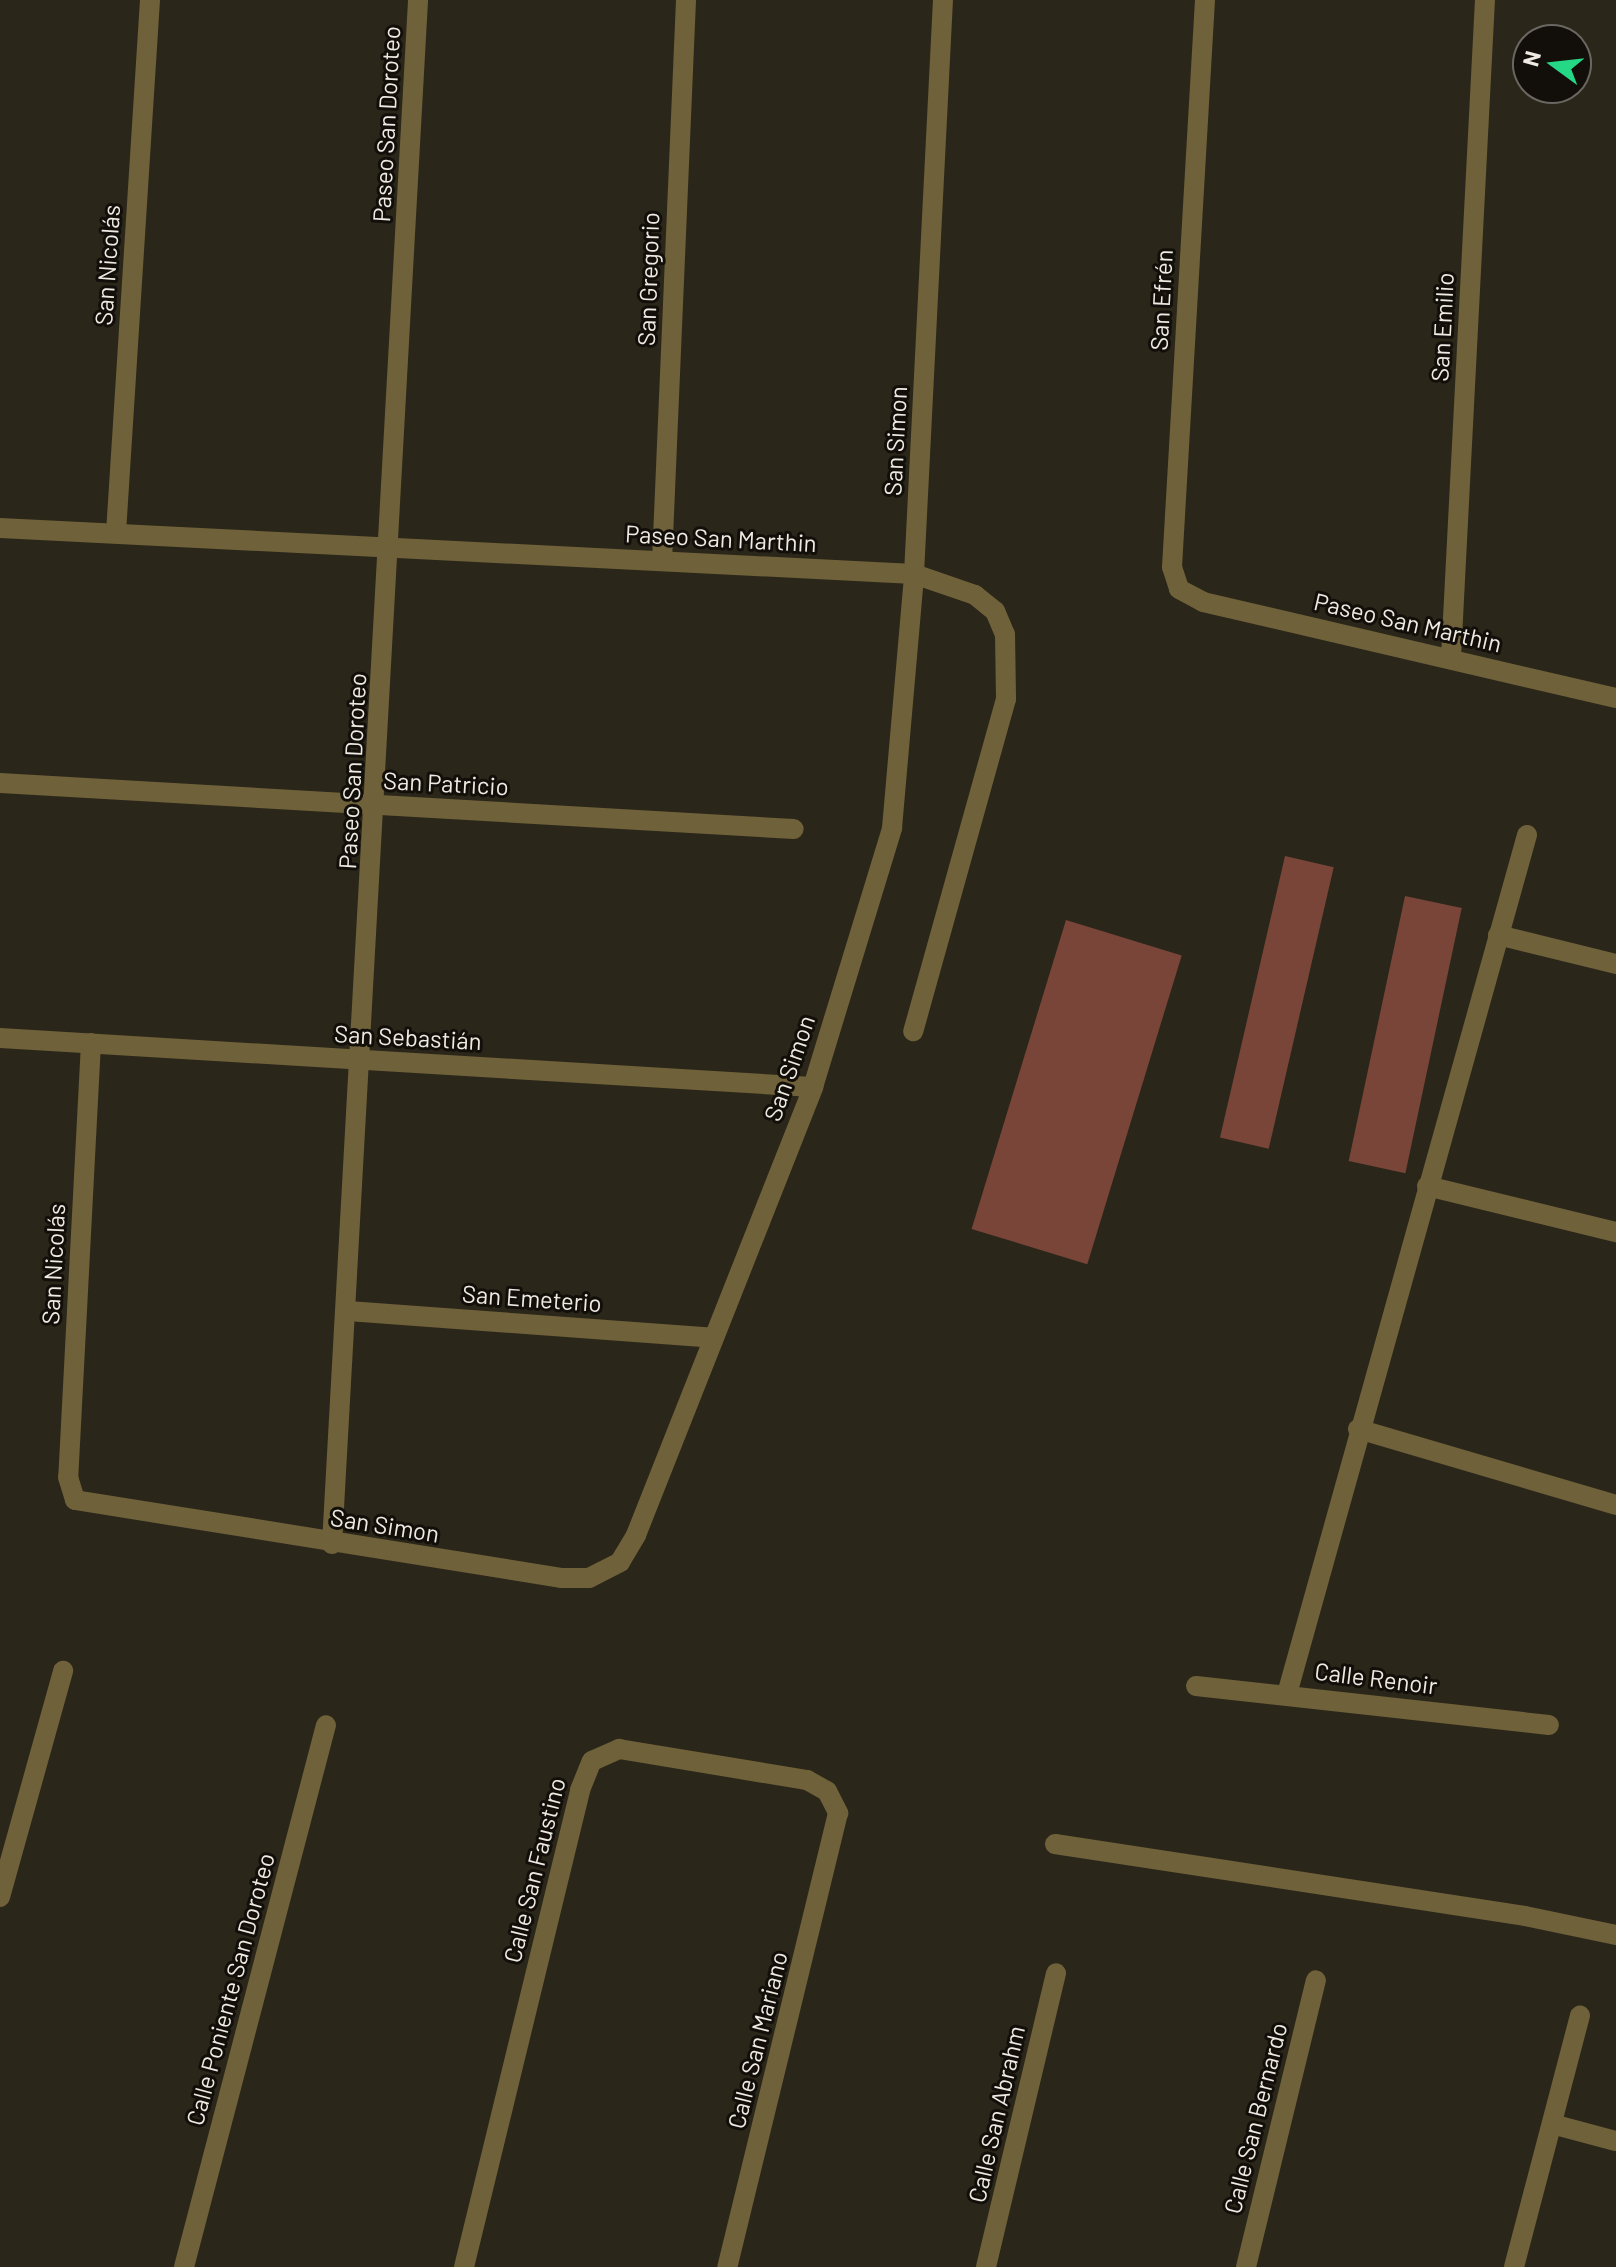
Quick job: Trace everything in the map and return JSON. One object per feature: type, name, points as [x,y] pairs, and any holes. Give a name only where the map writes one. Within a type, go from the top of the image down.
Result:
[{"type":"street","name":"San Nicolás","points":[[116,533],[150,0]]},
{"type":"street","name":"Paseo San Doroteo","points":[[332,1544],[377,805],[418,0]]},
{"type":"street","name":"San Gregorio","points":[[662,561],[686,0]]},
{"type":"street","name":"San Simon","points":[[69,1489],[75,1500],[84,1502],[332,1544],[561,1578],[589,1578],[620,1562],[636,1535],[813,1087],[892,828],[914,574],[943,0]]},
{"type":"street","name":"San Efrén","points":[[1189,597],[1173,579],[1172,567],[1205,0]]},
{"type":"street","name":"San Emilio","points":[[1451,657],[1485,0]]},
{"type":"street","name":"Paseo San Marthin","points":[[0,528],[389,550],[914,574],[975,595],[995,611],[1009,663],[1006,699],[913,1031]]},
{"type":"street","name":"Paseo San Marthin","points":[[1189,597],[1616,698]]},
{"type":"street","name":"San Patricio","points":[[0,783],[794,829]]},
{"type":"street","points":[[1287,1694],[1358,1429],[1527,835]]},
{"type":"street","points":[[1498,935],[1616,964]]},
{"type":"street","name":"San Sebastián","points":[[0,1038],[813,1087]]},
{"type":"street","name":"San Nicolás","points":[[69,1489],[91,1043]]},
{"type":"street","points":[[1427,1186],[1616,1232]]},
{"type":"street","name":"San Emeterio","points":[[348,1311],[713,1338]]},
{"type":"street","points":[[1358,1429],[1616,1505]]},
{"type":"street","points":[[0,1897],[10,1820],[63,1671]]},
{"type":"street","name":"Calle Renoir","points":[[1196,1686],[1549,1725]]},
{"type":"street","name":"Calle Poniente San Doroteo","points":[[184,2267],[326,1725]]},
{"type":"street","name":"Calle San Faustino","points":[[464,2267],[580,1790],[592,1761],[619,1749],[807,1780],[827,1791],[837,1826]]},
{"type":"street","name":"Calle San Mariano","points":[[727,2267],[837,1826]]},
{"type":"street","points":[[1055,1844],[1525,1916],[1616,1935]]},
{"type":"street","name":"Calle San Abrahm","points":[[986,2267],[1056,1973]]},
{"type":"street","name":"Calle San Bernardo","points":[[1246,2267],[1316,1980]]},
{"type":"street","points":[[1514,2267],[1580,2016]]},
{"type":"street","points":[[1552,2124],[1616,2141]]},
{"type":"building","points":[[1285,856],[1334,867],[1269,1149],[1220,1138]]},
{"type":"building","points":[[1405,896],[1462,908],[1405,1173],[1349,1161]]},
{"type":"building","points":[[1066,920],[1182,955],[1087,1264],[972,1229]]}]
